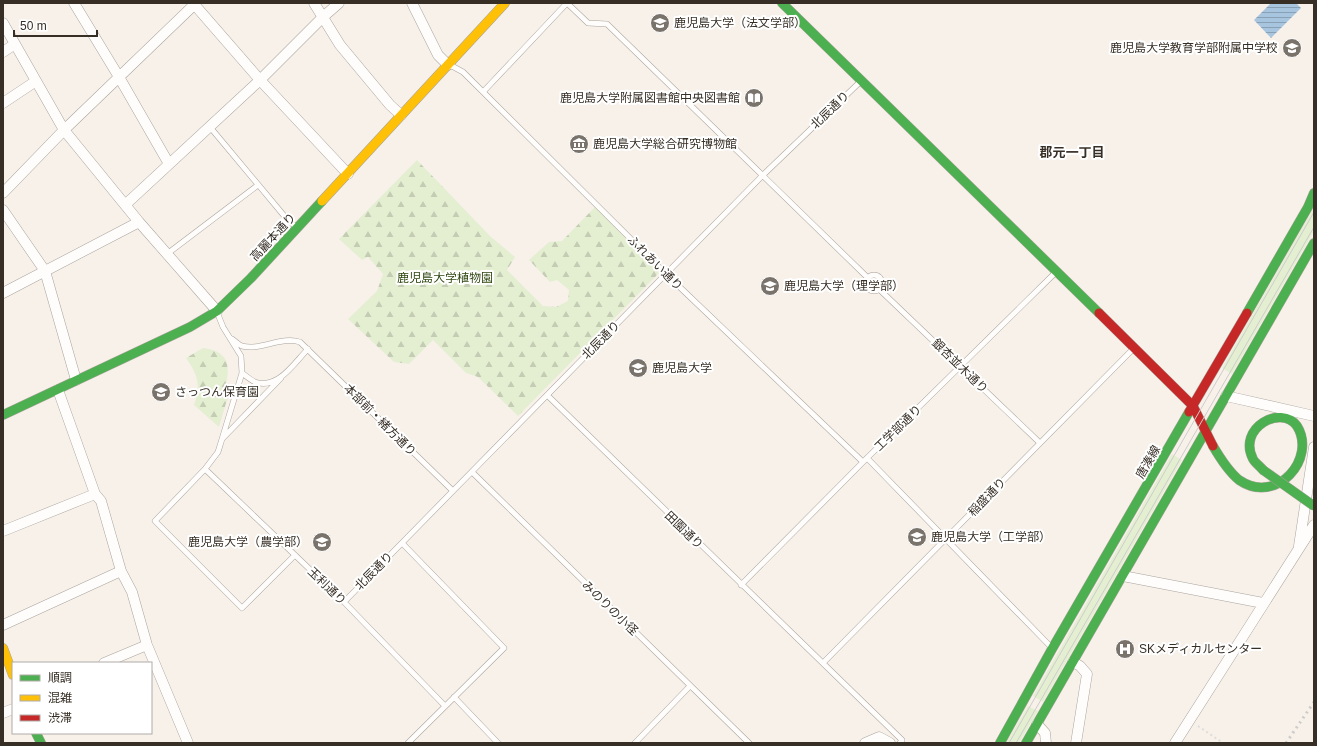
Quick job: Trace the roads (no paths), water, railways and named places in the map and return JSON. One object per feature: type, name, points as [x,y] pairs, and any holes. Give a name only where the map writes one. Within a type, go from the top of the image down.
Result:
[{"type":"street","points":[[74,3],[169,164]]},
{"type":"street","points":[[314,3],[340,45],[390,105],[402,115]]},
{"type":"street","points":[[125,205],[210,128],[322,17],[339,3]]},
{"type":"street","points":[[412,3],[438,55],[448,65]]},
{"type":"street","name":"高麗本通り","points":[[3,415],[190,327],[217,311],[298,229],[505,3]]},
{"type":"street","points":[[782,3],[1194,406],[1205,433],[1230,471],[1239,479],[1258,489],[1270,488],[1287,482],[1293,477],[1303,460],[1305,451],[1302,433],[1296,425],[1278,418],[1267,419],[1254,430],[1248,444],[1249,452],[1255,464],[1262,470],[1314,506]]},
{"type":"street","points":[[3,193],[64,130],[194,4],[260,80],[348,174]]},
{"type":"street","points":[[3,22],[64,130],[139,222],[217,311]]},
{"type":"street","points":[[3,52],[15,44]]},
{"type":"street","points":[[3,103],[36,81]]},
{"type":"street","name":"唐湊線","points":[[1000,743],[1052,649],[1308,207],[1314,193]]},
{"type":"street","points":[[3,210],[45,271],[76,380]]},
{"type":"street","points":[[3,293],[139,222]]},
{"type":"street","points":[[1026,743],[1314,243]]},
{"type":"street","points":[[58,390],[96,494],[101,501],[121,572],[132,592],[147,645],[188,743]]},
{"type":"street","points":[[1226,396],[1314,416]]},
{"type":"street","points":[[1298,550],[1314,447]]},
{"type":"street","points":[[3,531],[96,494]]},
{"type":"street","points":[[1175,743],[1314,525]]},
{"type":"street","points":[[3,625],[121,572]]},
{"type":"street","points":[[1123,576],[1263,603]]},
{"type":"street","points":[[106,662],[147,645]]},
{"type":"street","points":[[3,648],[12,672]]},
{"type":"street","points":[[1073,662],[1087,674],[1076,743]]},
{"type":"street","points":[[1037,724],[1045,733],[1046,743]]},
{"type":"street","points":[[36,734],[41,743]]},
{"type":"street","points":[[865,743],[879,737],[890,743]]},
{"type":"lane","points":[[483,92],[567,3],[588,23],[608,24],[868,278]]},
{"type":"lane","name":"ふれあい通り","points":[[448,65],[463,72],[666,274],[946,538],[1052,649]]},
{"type":"lane","name":"北辰通り","points":[[344,602],[762,176],[862,80]]},
{"type":"lane","points":[[210,128],[286,218],[298,229]]},
{"type":"lane","points":[[167,254],[258,185]]},
{"type":"lane","name":"工学部通り","points":[[741,585],[865,460],[1056,272]]},
{"type":"lane","points":[[873,275],[878,276],[882,280],[883,285],[880,290],[875,292],[870,291],[866,282],[868,278],[873,275]]},
{"type":"lane","name":"銀杏並木通り","points":[[880,290],[1040,443]]},
{"type":"lane","points":[[217,311],[223,328],[241,356],[242,373],[218,452],[205,469],[155,521],[242,608],[295,555]]},
{"type":"lane","name":"本部前・緒方通り","points":[[229,337],[242,346],[259,346],[291,339],[300,342],[308,348],[453,491]]},
{"type":"lane","points":[[222,439],[308,348]]},
{"type":"lane","name":"稲盛通り","points":[[823,663],[1134,348]]},
{"type":"lane","points":[[242,373],[255,382],[262,383],[270,384],[280,378]]},
{"type":"lane","name":"田園通り","points":[[546,395],[902,740],[900,743]]},
{"type":"lane","name":"玉利通り","points":[[205,469],[344,602],[445,706]]},
{"type":"lane","name":"みのりの小径","points":[[472,472],[749,743]]},
{"type":"lane","points":[[402,543],[504,648],[408,743]]},
{"type":"lane","points":[[634,743],[690,686]]},
{"type":"lane","points":[[454,697],[498,743]]},
{"type":"water","points":[[1271,3],[1296,3],[1301,8],[1271,38],[1254,20]]},
{"type":"tram line","points":[[1009,743],[1314,212]]},
{"type":"tram line","points":[[1016,743],[1314,227]]},
{"type":"railway","points":[[1286,743],[1314,702]]},
{"type":"place","name":"鹿児島大学（法文学部）","points":[[660,23]]},
{"type":"place","name":"鹿児島大学教育学部附属中学校","points":[[1292,48]]},
{"type":"place","name":"鹿児島大学附属図書館中央図書館","points":[[754,98]]},
{"type":"place","name":"鹿児島大学総合研究博物館","points":[[579,144]]},
{"type":"place","name":"鹿児島大学（理学部）","points":[[770,286]]},
{"type":"place","name":"鹿児島大学","points":[[638,368]]},
{"type":"place","name":"さっつん保育園","points":[[161,392]]},
{"type":"place","name":"鹿児島大学（工学部）","points":[[917,537]]},
{"type":"place","name":"鹿児島大学（農学部）","points":[[322,542]]},
{"type":"place","name":"SKメディカルセンター","points":[[1125,649]]},
{"type":"district","name":"郡元一丁目","points":[[1072,152]]},
{"type":"park label","name":"鹿児島大学植物園","points":[[445,278]]}]
